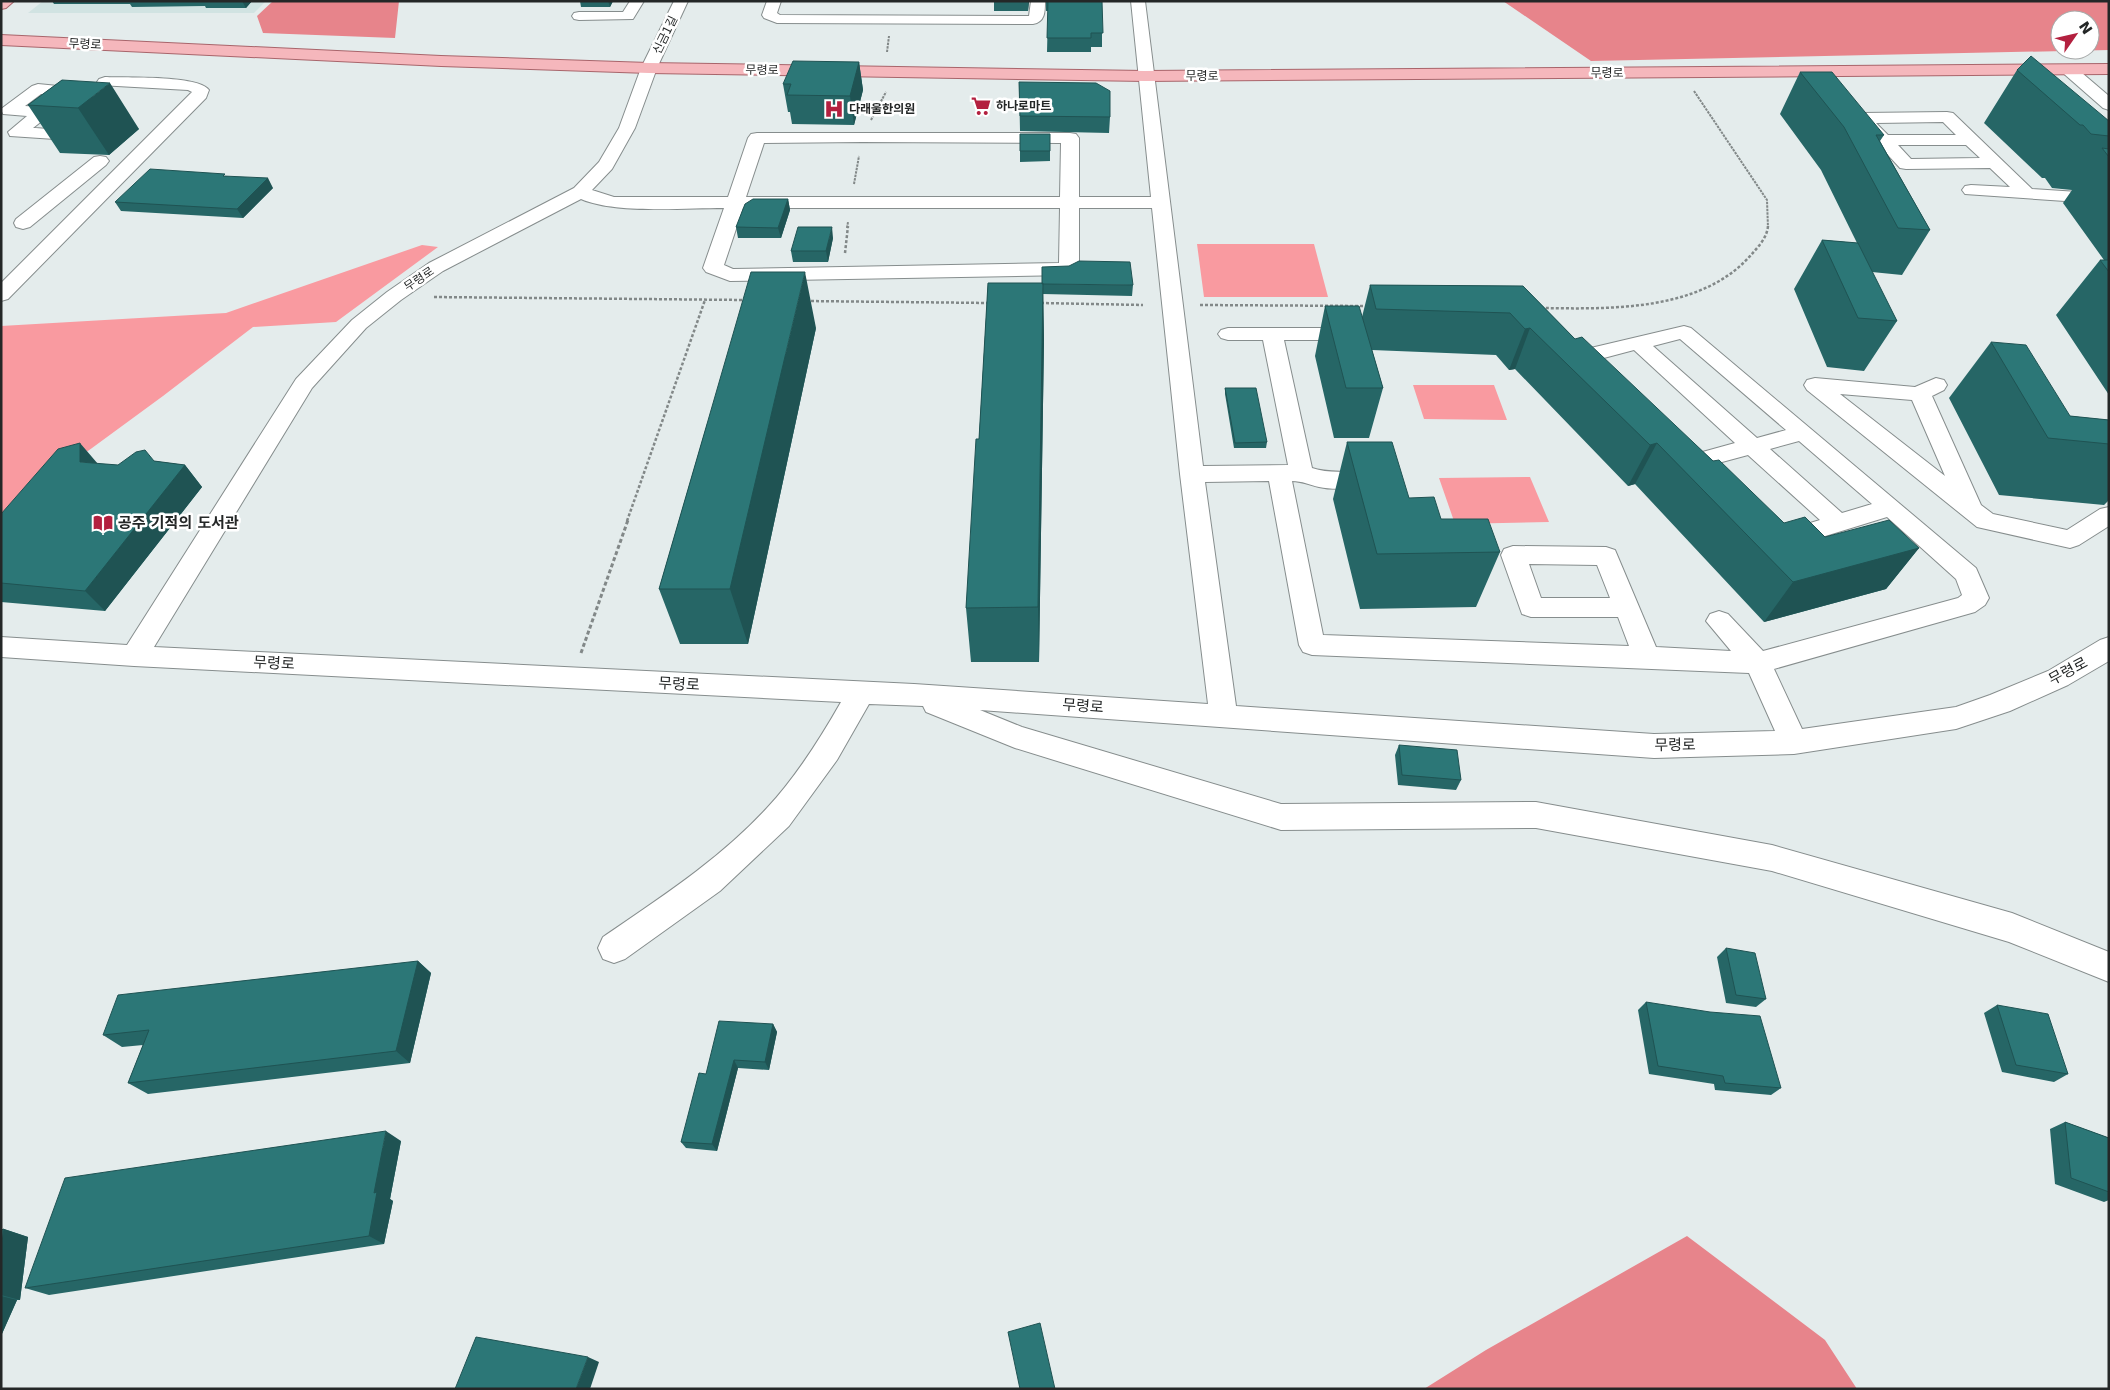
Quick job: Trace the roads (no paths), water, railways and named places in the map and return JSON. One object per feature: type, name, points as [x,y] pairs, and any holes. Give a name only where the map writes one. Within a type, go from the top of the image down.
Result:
[{"type":"main road","points":[[1,5],[7,1]]},
{"type":"main road","name":"무령로","points":[[1,40],[441,61],[649,68],[1145,76],[2109,70]]},
{"type":"street","points":[[580,16],[628,16],[637,1]]},
{"type":"street","name":"신금1길","points":[[649,68],[681,1]]},
{"type":"street","points":[[774,1],[769,15],[777,19],[1033,20],[1037,15],[1038,1]]},
{"type":"street","points":[[1138,1],[1145,76],[1192,474],[1223,716]]},
{"type":"street","name":"무령로","points":[[134,656],[304,384],[359,324],[394,296],[436,268],[580,192],[606,165],[627,128],[649,68]]},
{"type":"street","points":[[2069,70],[2109,105]]},
{"type":"street","points":[[1,295],[200,95],[201,90],[191,85],[105,82]]},
{"type":"street","points":[[44,112],[16,132],[55,134],[125,82]]},
{"type":"street","points":[[1995,163],[1906,164],[1862,118],[1947,117],[1970,140],[1995,163],[2027,194]]},
{"type":"street","points":[[757,138],[1070,138],[1069,203],[1069,269],[730,275],[713,268],[757,138]]},
{"type":"street","points":[[1883,140],[1970,140]]},
{"type":"street","points":[[72,160],[132,163]]},
{"type":"street","points":[[23,223],[100,161]]},
{"type":"street","points":[[1971,190],[2109,199]]},
{"type":"street","points":[[580,192],[614,202],[1161,203]]},
{"type":"street","points":[[1,274],[22,274]]},
{"type":"street","points":[[1272,334],[1312,645],[1647,657],[1758,663],[1966,605],[1976,598],[1967,574],[1891,507],[1684,332],[1585,356],[1620,389]]},
{"type":"street","points":[[1228,334],[1324,334]]},
{"type":"street","points":[[1638,343],[1838,523]]},
{"type":"street","points":[[1971,509],[1928,389],[1815,385],[1986,521],[2070,539],[2109,515]]},
{"type":"street","points":[[1717,480],[1689,454],[1752,446],[1803,433]]},
{"type":"street","points":[[1192,474],[1290,473],[1322,480],[1355,480]]},
{"type":"street","points":[[1766,527],[1780,540],[1891,507]]},
{"type":"street","points":[[1628,608],[1647,657]]},
{"type":"street","points":[[1719,621],[1758,663],[1794,742]]},
{"type":"street","name":"무령로","points":[[1,648],[914,695],[1654,746],[1794,742],[1956,718],[2000,703],[2058,678],[2096,656],[2109,646]]},
{"type":"street","points":[[614,948],[709,881],[778,817],[827,752],[861,693]]},
{"type":"street","points":[[914,695],[1015,737],[1281,817],[1536,815],[1772,858],[2012,928],[2109,967]]},
{"type":"place","name":"하나로마트","points":[[981,106]]},
{"type":"place","name":"다래울한의원","points":[[834,109]]},
{"type":"place","name":"공주 기적의 도서관","points":[[103,523]]}]
